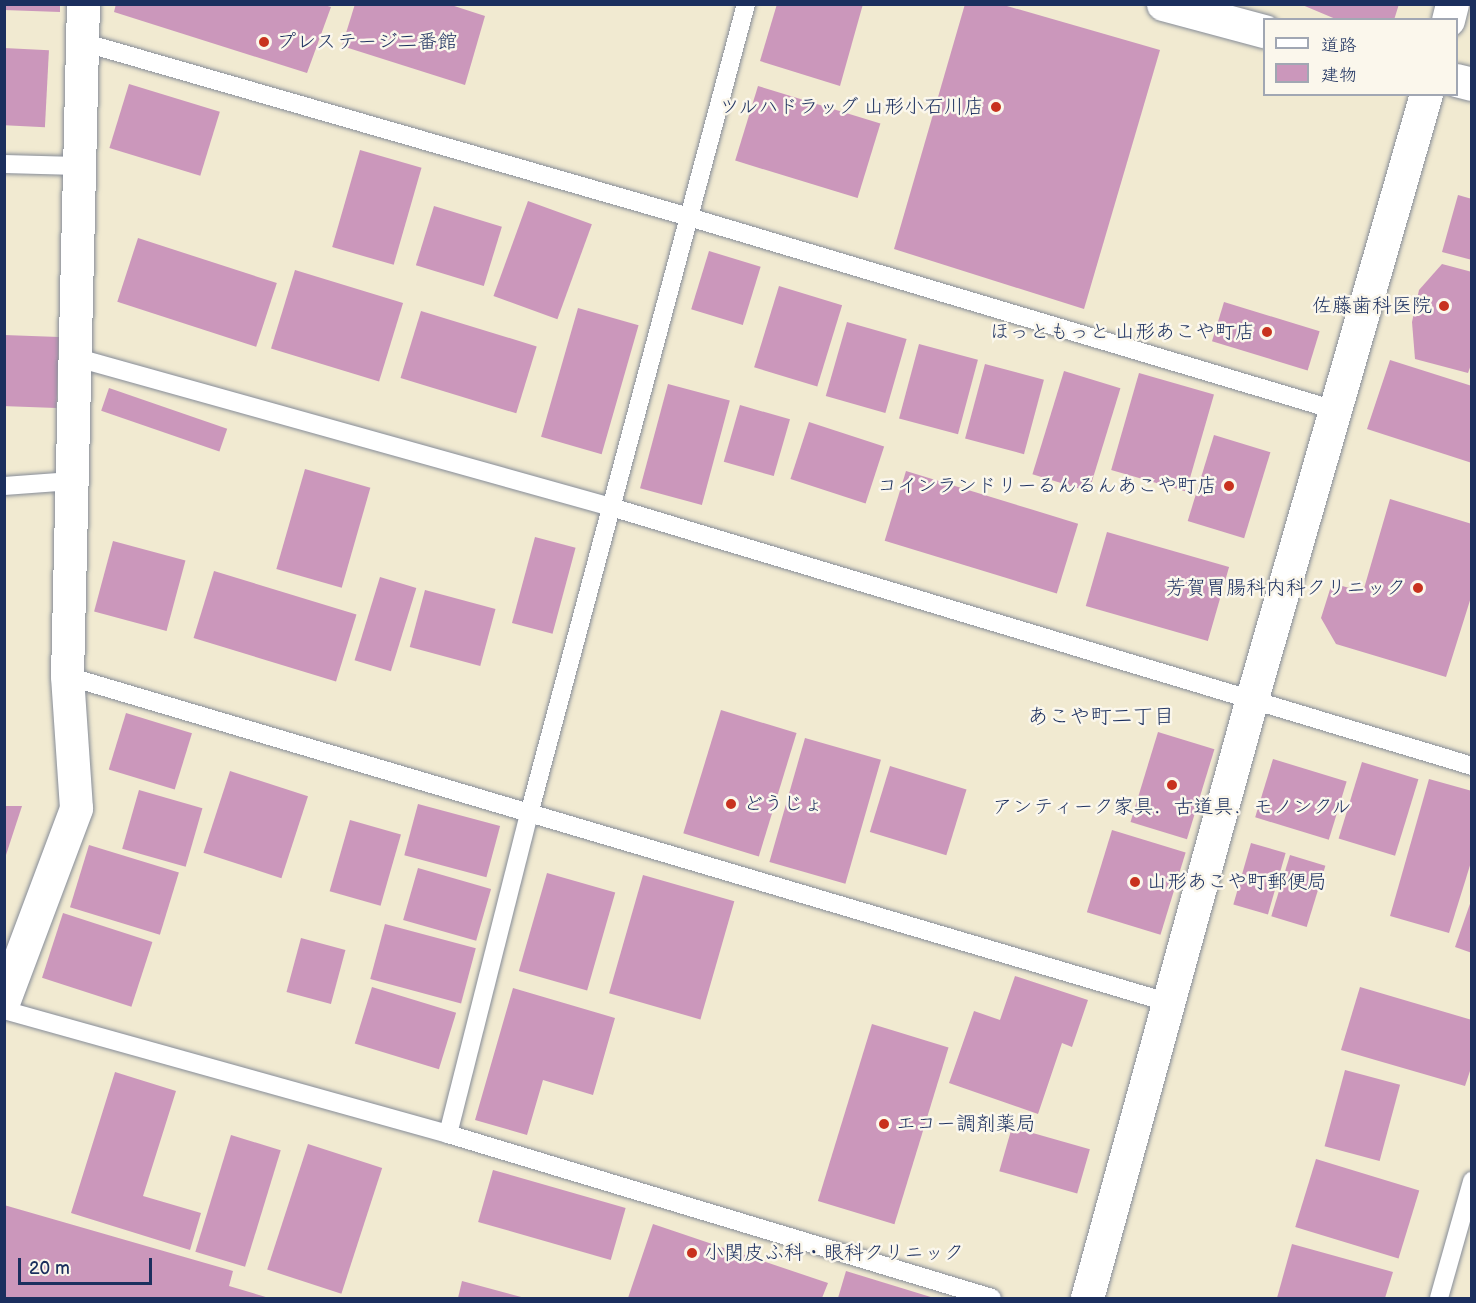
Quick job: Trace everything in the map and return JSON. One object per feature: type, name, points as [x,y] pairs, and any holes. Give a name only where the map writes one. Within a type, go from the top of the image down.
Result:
[{"type":"street","points":[[4,1000],[76,808],[67,676],[83,4]]},
{"type":"street","points":[[1163,4],[1263,30]]},
{"type":"street","points":[[1087,1299],[1252,699],[1425,96]]},
{"type":"lane","points":[[448,1134],[529,814],[746,4]]},
{"type":"lane","points":[[82,42],[689,217],[1335,410]]},
{"type":"lane","points":[[4,164],[78,166]]},
{"type":"lane","points":[[74,357],[611,507],[1472,766]]},
{"type":"lane","points":[[4,486],[72,481]]},
{"type":"lane","points":[[67,676],[1170,1003]]},
{"type":"lane","points":[[4,1010],[448,1134],[992,1299]]},
{"type":"lane","points":[[1439,1299],[1472,1180]]},
{"type":"building","points":[[4,4],[60,4],[60,12],[4,10]]},
{"type":"building","name":"プレステージ二番館","points":[[116,4],[321,4],[331,7],[307,73],[114,12]]},
{"type":"building","points":[[355,4],[448,4],[485,16],[465,85],[342,46]]},
{"type":"building","points":[[777,4],[863,4],[840,86],[760,61]]},
{"type":"building","points":[[965,4],[1000,4],[1160,50],[1084,309],[894,249]]},
{"type":"building","points":[[1300,4],[1399,4],[1395,18],[1333,18]]},
{"type":"building","points":[[4,48],[49,50],[45,127],[4,125]]},
{"type":"building","points":[[129,84],[220,112],[200,176],[109,148]]},
{"type":"building","points":[[758,86],[880,123],[858,198],[735,161]]},
{"type":"building","points":[[360,150],[422,168],[394,265],[332,247]]},
{"type":"building","points":[[1458,195],[1472,199],[1472,260],[1442,252]]},
{"type":"building","points":[[528,201],[592,224],[557,319],[493,296]]},
{"type":"building","points":[[434,206],[502,227],[484,286],[416,265]]},
{"type":"building","points":[[138,238],[277,283],[256,347],[117,302]]},
{"type":"building","points":[[709,251],[761,267],[743,325],[691,309]]},
{"type":"building","name":"佐藤歯科医院","points":[[1442,264],[1472,272],[1472,362],[1468,373],[1415,359],[1412,322],[1419,290]]},
{"type":"building","points":[[295,270],[403,303],[379,381],[271,348]]},
{"type":"building","points":[[779,286],[842,305],[817,387],[754,367]]},
{"type":"building","points":[[1224,302],[1320,331],[1308,370],[1212,341]]},
{"type":"building","points":[[578,308],[639,325],[602,454],[541,437]]},
{"type":"building","points":[[421,311],[537,346],[516,413],[401,378]]},
{"type":"building","points":[[847,322],[907,339],[885,413],[826,396]]},
{"type":"building","points":[[4,335],[59,337],[56,408],[4,406]]},
{"type":"building","points":[[919,344],[978,360],[958,434],[899,418]]},
{"type":"building","points":[[1390,360],[1472,386],[1472,463],[1367,429]]},
{"type":"building","points":[[985,364],[1044,380],[1024,454],[965,438]]},
{"type":"building","points":[[1064,371],[1120,388],[1089,492],[1032,474]]},
{"type":"building","points":[[1139,373],[1214,394],[1186,492],[1111,470]]},
{"type":"building","points":[[668,384],[730,401],[702,505],[640,488]]},
{"type":"building","points":[[109,388],[227,429],[219,451],[101,411]]},
{"type":"building","points":[[740,405],[790,419],[774,476],[724,462]]},
{"type":"building","points":[[809,422],[884,446],[866,503],[790,479]]},
{"type":"building","name":"コインランドリーるんるんあこや町店","points":[[1214,435],[1270,452],[1244,538],[1188,521]]},
{"type":"building","points":[[305,469],[370,488],[342,588],[276,569]]},
{"type":"building","points":[[906,471],[1078,524],[1057,593],[885,541]]},
{"type":"building","name":"芳賀胃腸科内科クリニック","points":[[1390,499],[1472,524],[1472,594],[1446,677],[1336,644],[1321,618],[1332,583],[1363,592]]},
{"type":"building","points":[[1107,532],[1229,567],[1208,641],[1086,606]]},
{"type":"building","points":[[535,537],[576,548],[553,634],[512,623]]},
{"type":"building","points":[[113,541],[185,560],[167,631],[94,612]]},
{"type":"building","points":[[214,571],[356,615],[336,682],[194,638]]},
{"type":"building","points":[[380,577],[416,588],[391,671],[355,660]]},
{"type":"building","points":[[425,590],[496,609],[480,666],[410,647]]},
{"type":"building","points":[[721,710],[797,733],[759,856],[683,833]]},
{"type":"building","points":[[126,713],[192,733],[175,790],[109,769]]},
{"type":"building","name":"アンティーク家具．古道具．モノンクル","points":[[1158,732],[1214,749],[1187,839],[1131,822]]},
{"type":"building","points":[[805,738],[881,760],[845,884],[769,862]]},
{"type":"building","points":[[1273,759],[1347,782],[1329,840],[1255,817]]},
{"type":"building","points":[[1362,762],[1418,779],[1395,856],[1339,839]]},
{"type":"building","points":[[890,766],[967,789],[946,855],[870,832]]},
{"type":"building","points":[[230,771],[308,796],[281,878],[203,853]]},
{"type":"building","points":[[1429,779],[1472,791],[1472,859],[1449,933],[1390,916]]},
{"type":"building","points":[[139,790],[202,808],[186,867],[122,849]]},
{"type":"building","points":[[418,804],[500,826],[486,877],[404,855]]},
{"type":"building","points":[[4,806],[22,806],[5,858],[4,858]]},
{"type":"building","points":[[350,820],[401,835],[381,906],[330,891]]},
{"type":"building","points":[[1112,830],[1186,853],[1160,935],[1087,912]]},
{"type":"building","points":[[1251,843],[1286,853],[1268,914],[1233,905]]},
{"type":"building","points":[[89,845],[179,872],[160,935],[70,907]]},
{"type":"building","points":[[1290,855],[1325,866],[1307,927],[1271,916]]},
{"type":"building","points":[[418,868],[491,889],[476,941],[403,920]]},
{"type":"building","points":[[547,873],[615,893],[587,991],[519,971]]},
{"type":"building","points":[[643,875],[734,901],[700,1019],[609,993]]},
{"type":"building","points":[[1472,898],[1472,953],[1455,947]]},
{"type":"building","points":[[63,913],[152,942],[131,1007],[42,978]]},
{"type":"building","points":[[385,924],[476,948],[461,1003],[370,979]]},
{"type":"building","points":[[301,938],[345,950],[331,1004],[287,992]]},
{"type":"building","points":[[1015,976],[1088,1000],[1072,1047],[1062,1043],[1038,1114],[949,1083],[974,1011],[1000,1020]]},
{"type":"building","points":[[372,987],[456,1013],[439,1069],[355,1043]]},
{"type":"building","points":[[1360,987],[1472,1020],[1472,1065],[1465,1086],[1341,1050]]},
{"type":"building","points":[[513,988],[615,1018],[593,1095],[543,1080],[527,1135],[475,1120]]},
{"type":"building","name":"エコー調剤薬局","points":[[872,1024],[949,1047],[894,1224],[818,1201]]},
{"type":"building","points":[[1345,1070],[1400,1085],[1380,1161],[1325,1146]]},
{"type":"building","points":[[115,1072],[176,1091],[143,1196],[201,1213],[190,1250],[71,1213]]},
{"type":"building","points":[[1012,1127],[1090,1149],[1077,1194],[999,1171]]},
{"type":"building","points":[[231,1135],[281,1150],[245,1267],[195,1252]]},
{"type":"building","points":[[308,1144],[382,1168],[341,1294],[267,1270]]},
{"type":"building","points":[[1316,1159],[1419,1191],[1399,1258],[1295,1227]]},
{"type":"building","points":[[493,1170],[626,1208],[611,1260],[478,1222]]},
{"type":"building","points":[[4,1205],[233,1271],[229,1286],[269,1298],[4,1298]]},
{"type":"building","name":"小関皮ふ科・眼科クリニック","points":[[653,1224],[828,1283],[822,1298],[628,1298]]},
{"type":"building","points":[[1292,1244],[1393,1272],[1385,1298],[1277,1298]]},
{"type":"building","points":[[846,1271],[934,1298],[838,1298]]},
{"type":"building","points":[[462,1281],[525,1298],[458,1298]]},
{"type":"place","name":"プレステージ二番館","points":[[264,42]]},
{"type":"place","name":"ツルハドラッグ 山形小石川店","points":[[996,107]]},
{"type":"place","name":"佐藤歯科医院","points":[[1444,306]]},
{"type":"place","name":"ほっともっと 山形あこや町店","points":[[1267,332]]},
{"type":"place","name":"コインランドリーるんるんあこや町店","points":[[1229,486]]},
{"type":"place","name":"芳賀胃腸科内科クリニック","points":[[1418,588]]},
{"type":"place","name":"アンティーク家具．古道具．モノンクル","points":[[1172,785]]},
{"type":"place","name":"どうじょ","points":[[731,804]]},
{"type":"place","name":"山形あこや町郵便局","points":[[1135,882]]},
{"type":"place","name":"エコー調剤薬局","points":[[884,1124]]},
{"type":"place","name":"小関皮ふ科・眼科クリニック","points":[[692,1253]]},
{"type":"district","name":"あこや町二丁目","points":[[1101,717]]}]
